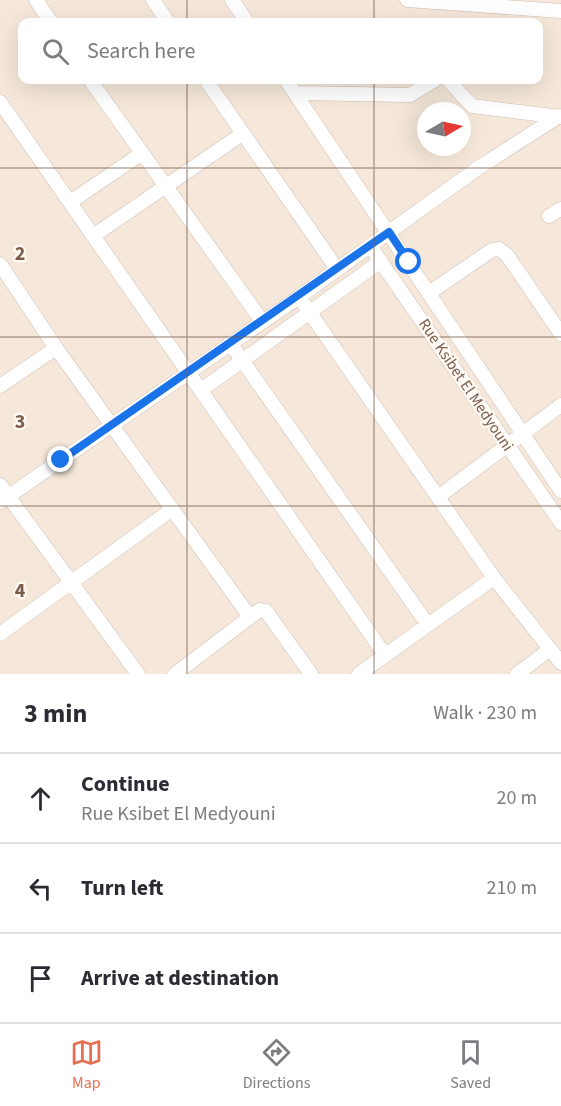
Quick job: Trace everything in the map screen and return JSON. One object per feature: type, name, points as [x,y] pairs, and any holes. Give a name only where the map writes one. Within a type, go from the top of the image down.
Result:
[{"type":"street","points":[[36,0],[48,18]]},
{"type":"street","points":[[153,0],[165,18]]},
{"type":"street","points":[[232,0],[244,18]]},
{"type":"street","points":[[406,0],[458,1],[561,11]]},
{"type":"street","points":[[93,84],[262,321]]},
{"type":"street","points":[[209,84],[338,269]]},
{"type":"street","name":"Rue Ksibet El Medyouni","points":[[289,84],[561,491]]},
{"type":"street","points":[[296,93],[410,95],[428,84]]},
{"type":"street","points":[[452,84],[471,106],[560,118]]},
{"type":"street","points":[[0,102],[385,655]]},
{"type":"street","points":[[4,499],[188,370],[299,297],[478,168],[560,118]]},
{"type":"street","points":[[93,236],[242,134]]},
{"type":"street","points":[[70,202],[141,154]]},
{"type":"street","name":"Rue Ksibet El Medyouni","points":[[370,246],[561,523]]},
{"type":"street","points":[[429,293],[492,250],[498,249],[507,255],[561,334]]},
{"type":"street","points":[[201,390],[381,261]]},
{"type":"street","points":[[2,270],[56,348],[113,424],[171,510],[250,617]]},
{"type":"street","points":[[299,297],[494,578],[561,663]]},
{"type":"street","points":[[230,343],[428,625]]},
{"type":"street","points":[[0,386],[56,348]]},
{"type":"street","points":[[438,497],[561,405]]},
{"type":"street","points":[[0,484],[4,499],[138,674]]},
{"type":"street","points":[[0,634],[171,510]]},
{"type":"street","points":[[359,674],[494,578]]},
{"type":"street","points":[[175,674],[260,610],[267,611],[311,674]]},
{"type":"street","points":[[517,674],[549,650]]},
{"type":"shaded area","points":[[0,0],[561,0],[561,674],[0,674]]},
{"type":"route","points":[[61,460],[188,370],[299,297],[389,232],[409,262]]}]
